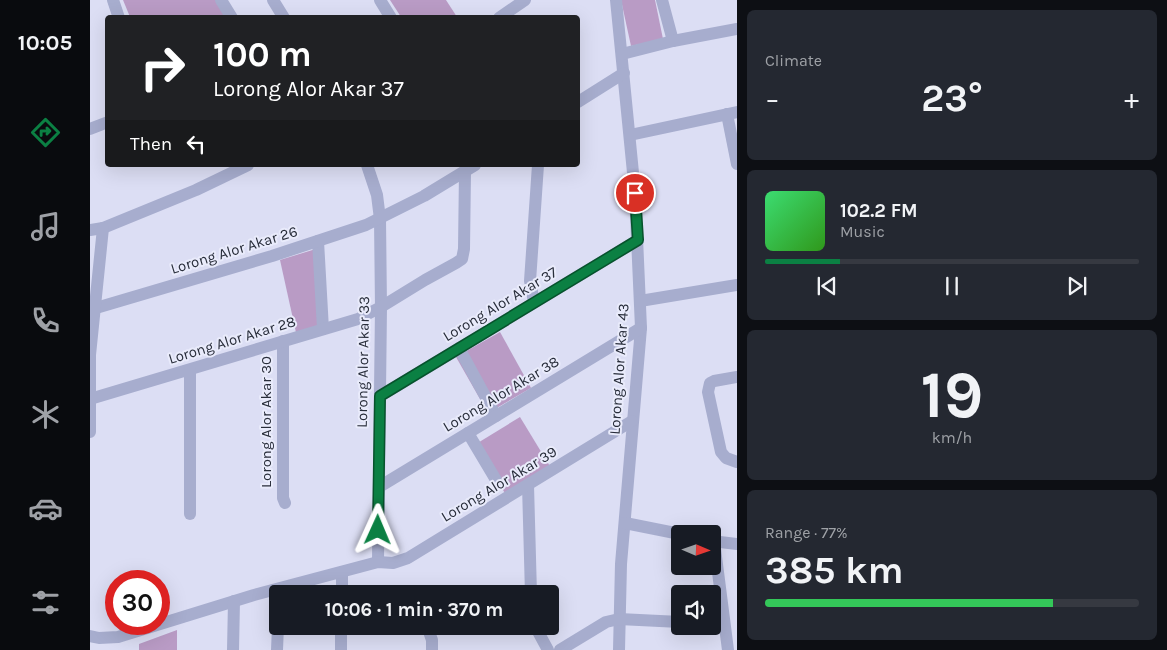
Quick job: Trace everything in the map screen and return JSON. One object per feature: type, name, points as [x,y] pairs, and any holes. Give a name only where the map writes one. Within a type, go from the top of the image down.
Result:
[{"type":"street","points":[[113,0],[118,15]]},
{"type":"street","points":[[221,0],[230,15]]},
{"type":"street","points":[[273,0],[282,15]]},
{"type":"street","points":[[380,0],[389,15]]},
{"type":"street","points":[[503,15],[525,0]]},
{"type":"street","name":"Lorong Alor Akar 43","points":[[616,0],[630,135],[638,240],[641,328],[621,564],[619,650]]},
{"type":"street","points":[[662,0],[673,42]]},
{"type":"street","points":[[622,54],[737,29]]},
{"type":"street","points":[[580,101],[624,73]]},
{"type":"street","points":[[630,135],[732,113],[737,164]]},
{"type":"street","points":[[90,129],[105,123]]},
{"type":"street","points":[[90,432],[91,335],[96,308],[96,229],[196,190],[244,167]]},
{"type":"street","name":"Lorong Alor Akar 33","points":[[368,167],[378,194],[380,219],[381,307],[378,562]]},
{"type":"street","points":[[534,302],[530,281],[538,167]]},
{"type":"street","name":"Lorong Alor Akar 26","points":[[96,308],[366,225],[424,196],[470,168]]},
{"type":"street","name":"Lorong Alor Akar 28","points":[[90,399],[358,318],[381,307],[462,259],[470,168]]},
{"type":"street","name":"Lorong Alor Akar 37","points":[[380,396],[638,240]]},
{"type":"street","points":[[318,241],[323,328]]},
{"type":"street","points":[[640,301],[737,286]]},
{"type":"street","name":"Lorong Alor Akar 38","points":[[379,487],[641,328]]},
{"type":"street","name":"Lorong Alor Akar 30","points":[[283,340],[283,498],[285,503]]},
{"type":"street","points":[[459,348],[496,416]]},
{"type":"street","points":[[190,370],[190,514]]},
{"type":"street","points":[[737,377],[710,383],[708,392],[720,452],[726,458],[737,462]]},
{"type":"street","name":"Lorong Alor Akar 39","points":[[298,585],[378,562],[393,563],[408,558],[632,421]]},
{"type":"street","points":[[468,433],[496,480]]},
{"type":"street","points":[[528,485],[531,585]]},
{"type":"street","points":[[625,523],[671,532]]},
{"type":"street","points":[[721,542],[737,544]]},
{"type":"street","points":[[342,572],[342,585]]},
{"type":"street","name":"Lorong Alor Akar 39","points":[[90,636],[99,638],[118,637],[234,601],[269,593]]},
{"type":"street","points":[[234,601],[234,650]]},
{"type":"street","points":[[560,650],[606,622],[619,619],[671,622]]},
{"type":"street","points":[[721,630],[728,650]]},
{"type":"street","points":[[277,650],[278,635]]},
{"type":"street","points":[[341,635],[341,650]]},
{"type":"street","points":[[431,635],[432,650]]},
{"type":"street","points":[[540,635],[548,650]]},
{"type":"shaded area","points":[[123,0],[218,0],[228,15],[129,15]]},
{"type":"shaded area","points":[[390,0],[446,0],[456,15],[400,15]]},
{"type":"shaded area","points":[[621,0],[655,0],[663,39],[631,46]]},
{"type":"shaded area","points":[[319,248],[323,329],[297,337],[280,260]]},
{"type":"shaded area","points":[[500,332],[531,388],[488,413],[456,357]]},
{"type":"shaded area","points":[[520,417],[551,468],[506,495],[476,444]]},
{"type":"shaded area","points":[[177,630],[177,650],[139,650],[139,644],[163,635],[170,635],[170,633]]},
{"type":"route","points":[[378,530],[380,396],[638,240],[635,193]]}]
